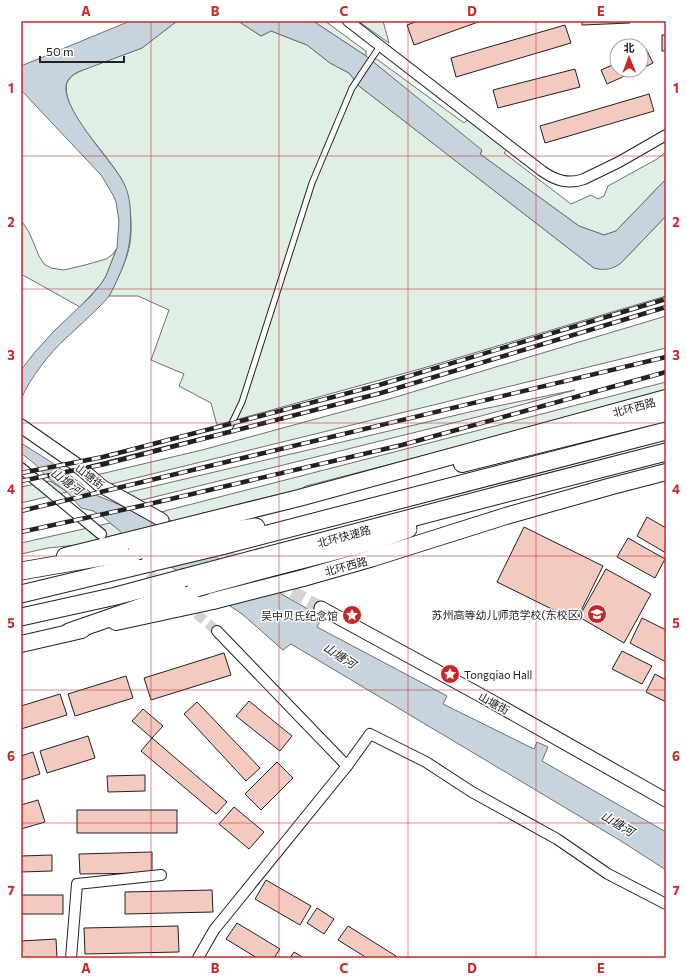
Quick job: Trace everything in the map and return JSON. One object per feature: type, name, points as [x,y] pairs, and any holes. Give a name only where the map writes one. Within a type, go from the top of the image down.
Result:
[{"type":"highway","name":"北环快速路","points":[[213,533],[327,518],[666,431]]},
{"type":"highway","points":[[21,617],[116,596],[190,583],[266,563],[374,541],[499,494],[666,452]]},
{"type":"highway","points":[[21,571],[132,546],[213,533]]},
{"type":"highway","points":[[21,594],[150,563],[213,533]]},
{"type":"highway","points":[[69,632],[190,583]]},
{"type":"main road","name":"北环西路","points":[[213,533],[299,498],[666,398]]},
{"type":"main road","points":[[299,498],[403,478],[666,414]]},
{"type":"main road","name":"北环西路","points":[[21,644],[69,632],[213,601],[303,578],[373,558],[506,516],[666,472]]},
{"type":"main road","points":[[21,568],[132,546]]},
{"type":"street","points":[[348,21],[549,176],[563,181],[573,182],[584,179],[619,162],[666,135]]},
{"type":"street","name":"山塘街","points":[[21,426],[77,465],[101,486],[162,520]]},
{"type":"street","points":[[21,468],[101,534]]},
{"type":"street","name":"山塘街","points":[[321,608],[482,696],[666,800]]},
{"type":"street","points":[[217,632],[347,766]]},
{"type":"street","points":[[198,958],[214,930],[347,766],[370,734],[426,762],[472,792],[557,839],[608,874],[666,904]]},
{"type":"street","points":[[71,958],[77,884],[161,875]]},
{"type":"lane","points":[[77,465],[230,427],[242,402],[312,183],[340,113],[355,83],[380,46]]},
{"type":"green space","points":[[177,21],[238,21],[261,36],[271,31],[307,45],[330,63],[349,73],[359,86],[594,268],[608,268],[621,263],[666,216],[666,296],[420,369],[217,425],[211,403],[179,386],[184,374],[151,360],[169,310],[138,296],[109,296],[120,274],[130,244],[131,215],[128,195],[117,172],[72,110],[66,92],[67,82],[73,75],[86,68],[142,48]]},
{"type":"green space","points":[[313,21],[325,21],[366,51],[366,56]]},
{"type":"green space","points":[[358,21],[383,21],[389,43]]},
{"type":"green space","points":[[376,59],[464,123],[469,118],[508,148],[504,153],[571,204],[591,195],[598,199],[604,196],[608,186],[657,159],[666,152],[666,179],[616,231],[604,235],[579,226],[480,154],[482,151],[372,61]]},
{"type":"green space","points":[[21,220],[29,232],[44,264],[51,268],[64,270],[106,259],[113,254],[117,248],[106,276],[101,284],[80,307],[21,274]]},
{"type":"green space","points":[[666,316],[666,348],[107,485],[92,476],[202,450],[389,399]]},
{"type":"green space","points":[[666,382],[666,393],[306,486],[289,496],[175,523],[157,513]]},
{"type":"green space","points":[[575,390],[481,416],[134,502],[121,494],[478,410]]},
{"type":"green space","points":[[50,481],[67,492],[21,503],[21,487]]},
{"type":"green space","points":[[110,523],[123,533],[77,545],[48,548],[21,554],[21,543]]},
{"type":"water","points":[[130,21],[177,21],[142,48],[78,72],[70,77],[67,82],[66,92],[77,117],[124,183],[130,203],[131,217],[129,244],[125,261],[109,296],[46,359],[21,399],[21,370],[55,330],[91,296],[106,276],[117,248],[119,221],[116,202],[101,175],[21,90],[21,66]]},
{"type":"water","points":[[238,21],[313,21],[366,56],[482,150],[480,154],[579,226],[604,235],[616,231],[666,179],[666,216],[621,263],[609,269],[594,268],[359,86],[349,73],[330,63],[307,45],[271,31],[261,36]]},
{"type":"water","name":"山塘河","points":[[21,443],[82,484],[91,493],[147,516],[157,524],[322,617],[317,627],[447,696],[443,704],[534,749],[537,742],[548,747],[542,761],[666,832],[666,870],[621,841],[291,644],[283,650],[242,614],[128,538],[102,516],[93,511],[81,508],[67,492],[48,478],[36,465],[21,453]]},
{"type":"building","points":[[418,21],[481,21],[414,45],[407,25]]},
{"type":"building","points":[[582,21],[630,21],[630,23],[582,25]]},
{"type":"building","points":[[565,25],[571,43],[456,77],[451,58]]},
{"type":"building","points":[[662,35],[666,35],[666,51],[662,51]]},
{"type":"building","points":[[649,55],[653,63],[649,65]]},
{"type":"building","points":[[609,66],[609,78],[620,78],[607,84],[601,70]]},
{"type":"building","points":[[575,69],[580,87],[498,108],[493,90]]},
{"type":"building","points":[[649,94],[654,111],[545,143],[540,126]]},
{"type":"building","points":[[647,517],[666,528],[666,553],[637,536]]},
{"type":"building","points":[[524,527],[603,566],[576,621],[497,582]]},
{"type":"building","points":[[628,538],[665,559],[655,578],[617,557]]},
{"type":"building","points":[[606,569],[651,594],[624,643],[579,617]]},
{"type":"building","points":[[642,618],[666,630],[666,662],[630,643]]},
{"type":"building","points":[[622,651],[652,666],[642,684],[612,669]]},
{"type":"building","points":[[224,653],[231,675],[151,700],[144,678]]},
{"type":"building","points":[[655,674],[666,680],[666,702],[646,692]]},
{"type":"building","points":[[126,676],[133,698],[75,716],[68,694]]},
{"type":"building","points":[[60,694],[67,715],[21,729],[21,706]]},
{"type":"building","points":[[249,701],[292,736],[280,751],[236,716]]},
{"type":"building","points":[[197,702],[260,768],[246,781],[184,714]]},
{"type":"building","points":[[143,709],[163,726],[152,738],[132,721]]},
{"type":"building","points":[[88,736],[95,758],[47,773],[40,751]]},
{"type":"building","points":[[152,738],[227,802],[216,814],[141,751]]},
{"type":"building","points":[[33,752],[40,774],[21,780],[21,756]]},
{"type":"building","points":[[277,762],[293,778],[261,810],[245,794]]},
{"type":"building","points":[[145,775],[145,791],[108,792],[107,776]]},
{"type":"building","points":[[38,800],[45,822],[21,829],[21,805]]},
{"type":"building","points":[[234,807],[264,832],[249,849],[219,824]]},
{"type":"building","points":[[77,810],[177,810],[177,833],[77,833]]},
{"type":"building","points":[[152,852],[152,873],[80,874],[79,854]]},
{"type":"building","points":[[52,855],[52,871],[21,872],[21,856]]},
{"type":"building","points":[[266,880],[311,906],[300,925],[255,899]]},
{"type":"building","points":[[212,890],[213,912],[125,914],[125,892]]},
{"type":"building","points":[[21,895],[63,895],[63,914],[21,914]]},
{"type":"building","points":[[317,908],[334,919],[324,934],[307,923]]},
{"type":"building","points":[[237,923],[280,949],[274,958],[257,958],[226,939]]},
{"type":"building","points":[[178,926],[179,952],[85,954],[84,928]]},
{"type":"building","points":[[348,926],[396,956],[395,958],[367,958],[338,940]]},
{"type":"building","points":[[56,939],[57,958],[21,958],[21,941]]},
{"type":"building","points":[[294,952],[304,958],[290,958]]},
{"type":"tunnel","points":[[209,546],[321,608]]},
{"type":"tunnel","points":[[137,564],[163,586]]},
{"type":"tunnel","points":[[185,604],[217,631]]},
{"type":"railway","points":[[21,473],[103,457],[379,385],[666,299]]},
{"type":"railway","points":[[21,481],[105,464],[381,393],[666,307]]},
{"type":"railway","points":[[21,511],[666,357]]},
{"type":"railway","points":[[21,532],[145,505],[402,445],[666,372]]},
{"type":"place","name":"苏州高等幼儿师范学校(东校区)","points":[[597,614]]},
{"type":"place","name":"吴中贝氏纪念馆","points":[[352,615]]},
{"type":"place","name":"Tongqiao Hall","points":[[450,674]]}]
